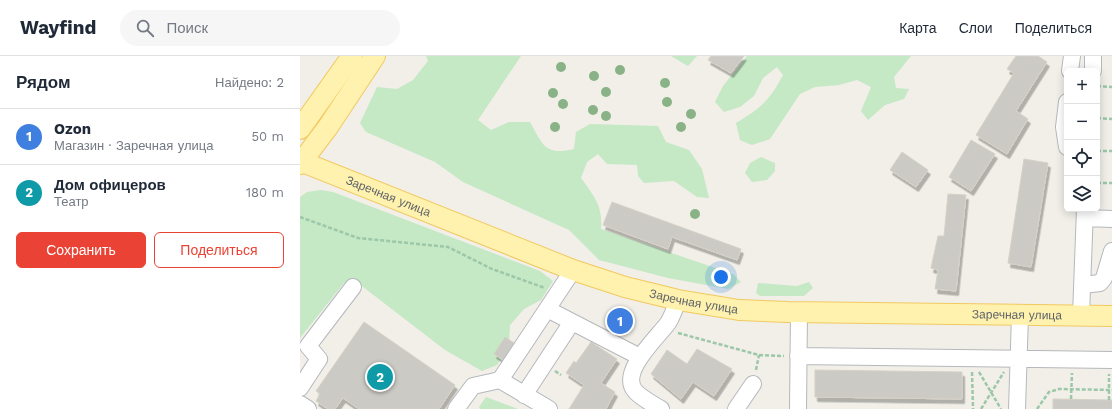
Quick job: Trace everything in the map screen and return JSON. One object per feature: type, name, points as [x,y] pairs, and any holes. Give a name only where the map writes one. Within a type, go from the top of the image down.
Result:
[{"type":"main road","points":[[300,129],[352,56]]},
{"type":"main road","points":[[300,162],[328,127],[375,56]]},
{"type":"main road","name":"Заречная улица","points":[[300,162],[573,270],[625,287],[678,300],[738,310],[1112,316]]},
{"type":"lane","points":[[1070,68],[1072,56]]},
{"type":"lane","points":[[1093,56],[1093,68]]},
{"type":"lane","points":[[1066,140],[1064,127],[1067,104]]},
{"type":"lane","points":[[1081,315],[1085,214],[1112,220]]},
{"type":"lane","points":[[1083,285],[1100,283],[1104,278],[1112,251]]},
{"type":"lane","points":[[456,409],[474,386],[500,380],[573,270]]},
{"type":"lane","points":[[300,388],[319,359],[308,346],[353,287]]},
{"type":"lane","points":[[661,409],[639,403],[631,380],[635,365],[668,322],[678,300]]},
{"type":"lane","points":[[547,309],[640,357]]},
{"type":"lane","points":[[798,409],[799,312]]},
{"type":"lane","points":[[1018,409],[1020,315]]},
{"type":"lane","points":[[524,395],[572,322]]},
{"type":"lane","points":[[798,356],[1111,360]]},
{"type":"lane","points":[[500,380],[549,409]]},
{"type":"lane","points":[[736,409],[753,384]]},
{"type":"lane","points":[[300,404],[308,409]]},
{"type":"path","points":[[1100,86],[1112,87]]},
{"type":"path","points":[[1100,118],[1112,119]]},
{"type":"path","points":[[1100,150],[1112,151]]},
{"type":"path","points":[[1100,183],[1112,183]]},
{"type":"path","points":[[300,217],[358,238],[448,247],[492,269],[551,291]]},
{"type":"path","points":[[662,329],[759,355],[798,356]]},
{"type":"path","points":[[970,358],[1001,409]]},
{"type":"path","points":[[970,358],[973,375],[973,409]]},
{"type":"path","points":[[981,409],[1006,368],[1019,359]]},
{"type":"path","points":[[1071,399],[1072,360]]},
{"type":"path","points":[[1109,400],[1111,390],[1111,360]]},
{"type":"path","points":[[1037,409],[1049,392],[1059,389],[1111,390]]},
{"type":"green space","points":[[426,56],[521,56],[478,120],[491,130],[509,122],[530,122],[538,137],[546,147],[551,150],[564,151],[574,149],[576,132],[590,124],[658,126],[666,142],[689,150],[702,169],[709,198],[697,197],[674,181],[644,183],[638,176],[637,165],[607,164],[598,154],[587,162],[581,178],[597,202],[601,214],[601,229],[733,274],[741,282],[728,289],[668,278],[599,260],[569,230],[463,182],[435,162],[366,132],[360,123],[377,87],[397,89],[413,80],[428,61]]},
{"type":"green space","points":[[671,56],[697,56],[688,66]]},
{"type":"green space","points":[[747,56],[911,56],[894,77],[896,88],[909,89],[904,99],[885,105],[868,120],[861,111],[871,87],[857,80],[839,85],[815,87],[800,94],[770,139],[752,145],[740,140],[736,123],[752,113],[769,98],[783,75],[777,67],[763,78],[754,96],[740,107],[724,112],[715,102],[723,86]]},
{"type":"green space","points":[[761,157],[775,163],[775,171],[767,180],[752,182],[745,173],[750,163]]},
{"type":"green space","points":[[321,190],[333,192],[540,271],[553,281],[541,300],[524,309],[510,325],[509,344],[497,365],[482,371],[445,350],[354,280],[344,283],[300,338],[300,197],[307,192]]},
{"type":"green space","points":[[809,282],[813,288],[804,296],[760,296],[756,293],[758,283],[797,286]]},
{"type":"green space","points":[[486,397],[518,409],[480,409],[479,407]]},
{"type":"building","points":[[711,56],[744,56],[731,73],[708,60]]},
{"type":"building","points":[[1016,56],[1038,56],[1047,62],[1016,111],[1028,119],[1007,154],[976,135],[1014,73],[1007,69]]},
{"type":"building","points":[[971,140],[995,154],[971,191],[949,177]]},
{"type":"building","points":[[902,152],[928,170],[916,187],[890,170]]},
{"type":"building","points":[[1024,159],[1048,163],[1031,267],[1008,263]]},
{"type":"building","points":[[948,194],[966,195],[956,291],[935,289],[938,270],[931,268],[938,236],[944,236]]},
{"type":"building","points":[[612,202],[741,249],[737,260],[672,237],[668,249],[603,225]]},
{"type":"building","points":[[611,309],[627,315],[624,323],[608,317]]},
{"type":"building","points":[[364,322],[455,385],[439,409],[359,409],[343,398],[335,409],[328,409],[316,401],[320,394],[316,391]]},
{"type":"building","points":[[505,337],[517,345],[506,362],[494,354]]},
{"type":"building","points":[[591,342],[617,359],[601,383],[615,392],[606,409],[569,409],[584,385],[566,373],[574,361],[576,363]]},
{"type":"building","points":[[697,349],[732,369],[714,396],[693,382],[681,399],[651,374],[667,350],[687,364]]},
{"type":"building","points":[[815,370],[962,372],[962,399],[815,397]]},
{"type":"building","points":[[1053,399],[1112,400],[1112,409],[1053,409]]},
{"type":"place","name":"Ozon","points":[[620,321]]},
{"type":"place","name":"Дом офицеров","points":[[380,377]]}]
